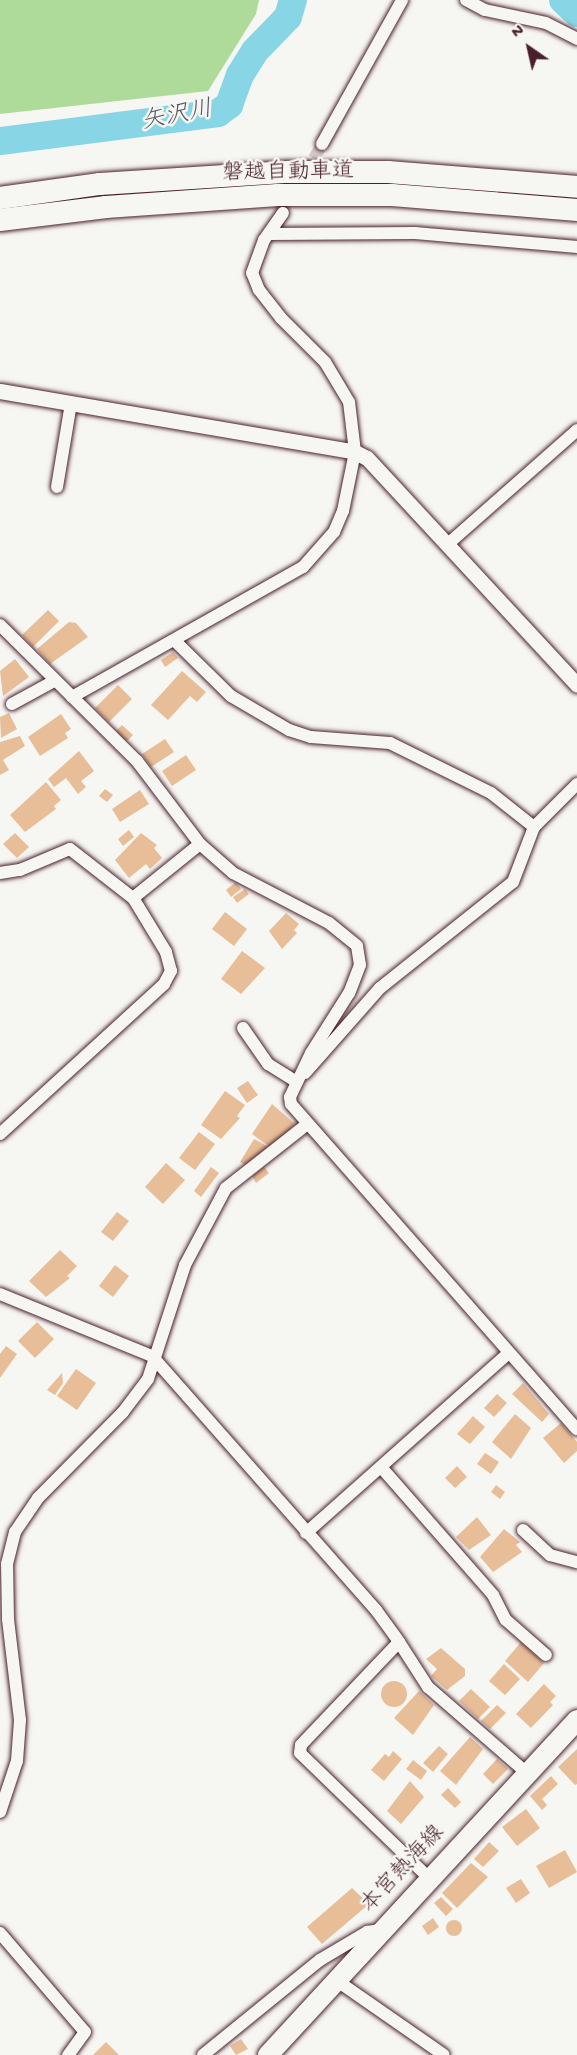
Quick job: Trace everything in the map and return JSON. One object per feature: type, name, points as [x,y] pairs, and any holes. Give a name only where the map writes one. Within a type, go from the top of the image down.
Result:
[{"type":"highway","name":"磐越自動車道","points":[[0,198],[111,183],[288,172],[399,173],[577,187]]},
{"type":"highway","name":"磐越自動車道","points":[[0,220],[106,207],[278,195],[392,195],[577,210]]},
{"type":"main road","name":"本宮熱海線","points":[[268,2055],[577,1720]]},
{"type":"street","points":[[322,144],[402,0]]},
{"type":"street","points":[[466,0],[485,10],[546,23],[577,39]]},
{"type":"street","points":[[72,697],[294,572],[322,550],[343,511],[355,452],[355,434],[343,387],[253,280],[253,262],[268,234],[283,213]]},
{"type":"street","points":[[268,234],[415,233],[577,247]]},
{"type":"street","points":[[0,391],[355,452],[384,472],[577,685]]},
{"type":"street","points":[[57,487],[71,403]]},
{"type":"street","points":[[449,543],[577,430]]},
{"type":"street","points":[[0,625],[137,761],[200,844],[233,873],[343,932],[360,952],[349,993],[311,1053],[290,1097],[306,1125],[577,1429]]},
{"type":"street","points":[[175,641],[231,696],[289,730],[311,737],[390,743],[491,793],[534,827]]},
{"type":"street","points":[[12,704],[54,681]]},
{"type":"street","points":[[300,1078],[380,988],[513,882],[534,827],[577,784]]},
{"type":"street","points":[[133,898],[200,844]]},
{"type":"street","points":[[0,873],[20,870],[70,849],[133,898],[166,952],[171,971],[164,984],[0,1134]]},
{"type":"street","points":[[243,1028],[268,1064],[300,1078]]},
{"type":"street","points":[[0,1812],[17,1761],[20,1720],[4,1569],[15,1532],[38,1498],[137,1395],[148,1379],[152,1356],[194,1243],[226,1188],[306,1125]]},
{"type":"street","points":[[0,1294],[152,1356],[399,1642],[428,1687],[527,1773]]},
{"type":"street","points":[[306,1533],[509,1353]]},
{"type":"street","points":[[381,1467],[493,1595],[506,1620],[546,1655]]},
{"type":"street","points":[[523,1530],[550,1555],[577,1562]]},
{"type":"street","points":[[399,1642],[301,1745],[300,1753],[429,1878]]},
{"type":"street","points":[[203,2055],[320,1960],[359,1936],[381,1930]]},
{"type":"street","points":[[0,1933],[85,2032],[68,2055]]},
{"type":"street","points":[[336,1980],[444,2055]]},
{"type":"green space","points":[[0,0],[259,0],[256,14],[208,91],[0,114]]},
{"type":"building","points":[[48,610],[59,621],[33,647],[22,635]]},
{"type":"building","points":[[69,622],[76,623],[88,637],[50,664],[37,649]]},
{"type":"building","points":[[173,652],[178,658],[165,667],[161,660]]},
{"type":"building","points":[[15,659],[29,677],[3,696],[0,671]]},
{"type":"building","points":[[182,671],[206,692],[197,702],[190,696],[168,720],[151,705]]},
{"type":"building","points":[[118,685],[132,699],[109,722],[95,708]]},
{"type":"building","points":[[9,713],[17,729],[1,738],[0,717]]},
{"type":"building","points":[[61,714],[71,729],[65,733],[68,738],[40,756],[28,737]]},
{"type":"building","points":[[122,725],[133,735],[127,741],[116,731]]},
{"type":"building","points":[[20,736],[25,746],[3,760],[9,770],[0,775],[0,742]]},
{"type":"building","points":[[165,739],[174,752],[151,767],[142,754]]},
{"type":"building","points":[[79,751],[94,771],[81,781],[86,787],[78,794],[66,778],[54,787],[48,779]]},
{"type":"building","points":[[186,755],[196,770],[172,786],[162,771]]},
{"type":"building","points":[[46,782],[61,800],[54,806],[56,809],[25,832],[10,815]]},
{"type":"building","points":[[105,789],[113,795],[107,802],[99,796]]},
{"type":"building","points":[[140,790],[149,804],[120,822],[112,809]]},
{"type":"building","points":[[129,830],[134,837],[123,846],[118,839]]},
{"type":"building","points":[[15,833],[29,847],[17,858],[3,844]]},
{"type":"building","points":[[141,833],[157,845],[154,848],[162,858],[150,869],[146,864],[129,878],[115,860]]},
{"type":"building","points":[[236,882],[241,889],[231,897],[226,890]]},
{"type":"building","points":[[245,889],[249,894],[237,903],[233,897]]},
{"type":"building","points":[[225,912],[247,929],[234,946],[212,929]]},
{"type":"building","points":[[286,913],[299,924],[294,930],[297,933],[282,949],[269,931]]},
{"type":"building","points":[[242,951],[265,968],[241,994],[221,979]]},
{"type":"building","points":[[248,1081],[258,1095],[247,1103],[237,1088]]},
{"type":"building","points":[[225,1091],[245,1105],[237,1116],[240,1118],[221,1139],[201,1125]]},
{"type":"building","points":[[272,1104],[295,1124],[271,1148],[252,1134]]},
{"type":"building","points":[[199,1132],[215,1144],[195,1170],[179,1158]]},
{"type":"building","points":[[254,1139],[269,1147],[247,1166],[240,1162]]},
{"type":"building","points":[[166,1163],[185,1180],[163,1204],[145,1187]]},
{"type":"building","points":[[211,1167],[219,1173],[201,1197],[194,1191]]},
{"type":"building","points":[[264,1167],[269,1173],[256,1183],[252,1176]]},
{"type":"building","points":[[117,1212],[129,1221],[113,1241],[101,1232]]},
{"type":"building","points":[[60,1250],[77,1266],[67,1276],[70,1278],[46,1297],[29,1281]]},
{"type":"building","points":[[115,1265],[129,1276],[113,1297],[99,1286]]},
{"type":"building","points":[[37,1322],[54,1339],[35,1358],[18,1341]]},
{"type":"building","points":[[6,1346],[17,1354],[0,1378],[0,1354]]},
{"type":"building","points":[[76,1369],[96,1383],[77,1410],[57,1396]]},
{"type":"building","points":[[62,1373],[63,1383],[55,1395],[47,1390]]},
{"type":"building","points":[[523,1383],[549,1414],[542,1422],[512,1394]]},
{"type":"building","points":[[497,1394],[507,1403],[494,1417],[484,1408]]},
{"type":"building","points":[[515,1414],[531,1428],[511,1459],[492,1442]]},
{"type":"building","points":[[473,1416],[485,1427],[470,1444],[457,1434]]},
{"type":"building","points":[[561,1423],[577,1442],[577,1451],[564,1463],[543,1438]]},
{"type":"building","points":[[485,1453],[499,1462],[491,1474],[477,1464]]},
{"type":"building","points":[[457,1466],[467,1477],[455,1488],[445,1478]]},
{"type":"building","points":[[496,1485],[505,1492],[500,1499],[491,1492]]},
{"type":"building","points":[[477,1517],[491,1535],[469,1550],[456,1537]]},
{"type":"building","points":[[504,1529],[520,1542],[516,1545],[522,1552],[493,1572],[480,1557]]},
{"type":"building","points":[[521,1642],[544,1663],[528,1682],[505,1661]]},
{"type":"building","points":[[441,1648],[465,1669],[465,1676],[447,1690],[431,1676],[437,1669],[426,1659]]},
{"type":"building","points":[[504,1664],[520,1679],[505,1695],[489,1681]]},
{"type":"building","points":[[394,1681],[403,1685],[407,1694],[403,1703],[394,1707],[385,1703],[381,1694],[385,1685]]},
{"type":"building","points":[[544,1684],[556,1696],[550,1702],[553,1705],[531,1728],[516,1714]]},
{"type":"building","points":[[471,1689],[490,1707],[478,1719],[459,1701]]},
{"type":"building","points":[[419,1691],[434,1705],[413,1735],[394,1718]]},
{"type":"building","points":[[497,1705],[506,1713],[490,1729],[481,1721]]},
{"type":"building","points":[[470,1737],[483,1749],[456,1785],[440,1771]]},
{"type":"building","points":[[439,1746],[448,1754],[433,1772],[423,1763]]},
{"type":"building","points":[[577,1749],[577,1784],[575,1785],[558,1767]]},
{"type":"building","points":[[393,1751],[402,1759],[384,1781],[371,1770],[385,1754],[389,1757]]},
{"type":"building","points":[[497,1759],[508,1769],[493,1784],[483,1774]]},
{"type":"building","points":[[413,1760],[427,1771],[421,1780],[406,1769]]},
{"type":"building","points":[[551,1776],[558,1784],[542,1799],[547,1805],[542,1810],[530,1796]]},
{"type":"building","points":[[410,1781],[424,1797],[401,1824],[387,1811]]},
{"type":"building","points":[[448,1788],[461,1802],[455,1808],[441,1795]]},
{"type":"building","points":[[526,1809],[540,1828],[517,1846],[502,1827]]},
{"type":"building","points":[[489,1842],[499,1851],[483,1867],[474,1859]]},
{"type":"building","points":[[565,1850],[577,1872],[549,1888],[536,1866]]},
{"type":"building","points":[[471,1863],[488,1877],[457,1908],[442,1893]]},
{"type":"building","points":[[521,1879],[530,1893],[516,1903],[506,1888]]},
{"type":"building","points":[[352,1888],[369,1904],[322,1944],[307,1927]]},
{"type":"building","points":[[441,1897],[453,1909],[446,1916],[434,1903]]},
{"type":"building","points":[[433,1918],[439,1927],[428,1935],[422,1926]]},
{"type":"building","points":[[454,1920],[460,1922],[462,1928],[460,1934],[454,1936],[448,1934],[446,1928],[448,1922]]},
{"type":"building","points":[[241,2039],[248,2049],[236,2055],[230,2046]]},
{"type":"building","points":[[106,2042],[119,2055],[93,2055]]},
{"type":"waterway","name":"矢沢川","points":[[0,141],[218,113],[229,105],[240,75],[255,51],[288,17],[293,0]]},
{"type":"waterway","name":"矢沢川","points":[[563,0],[577,13]]},
{"type":"tunnel","points":[[305,174],[322,144]]}]
